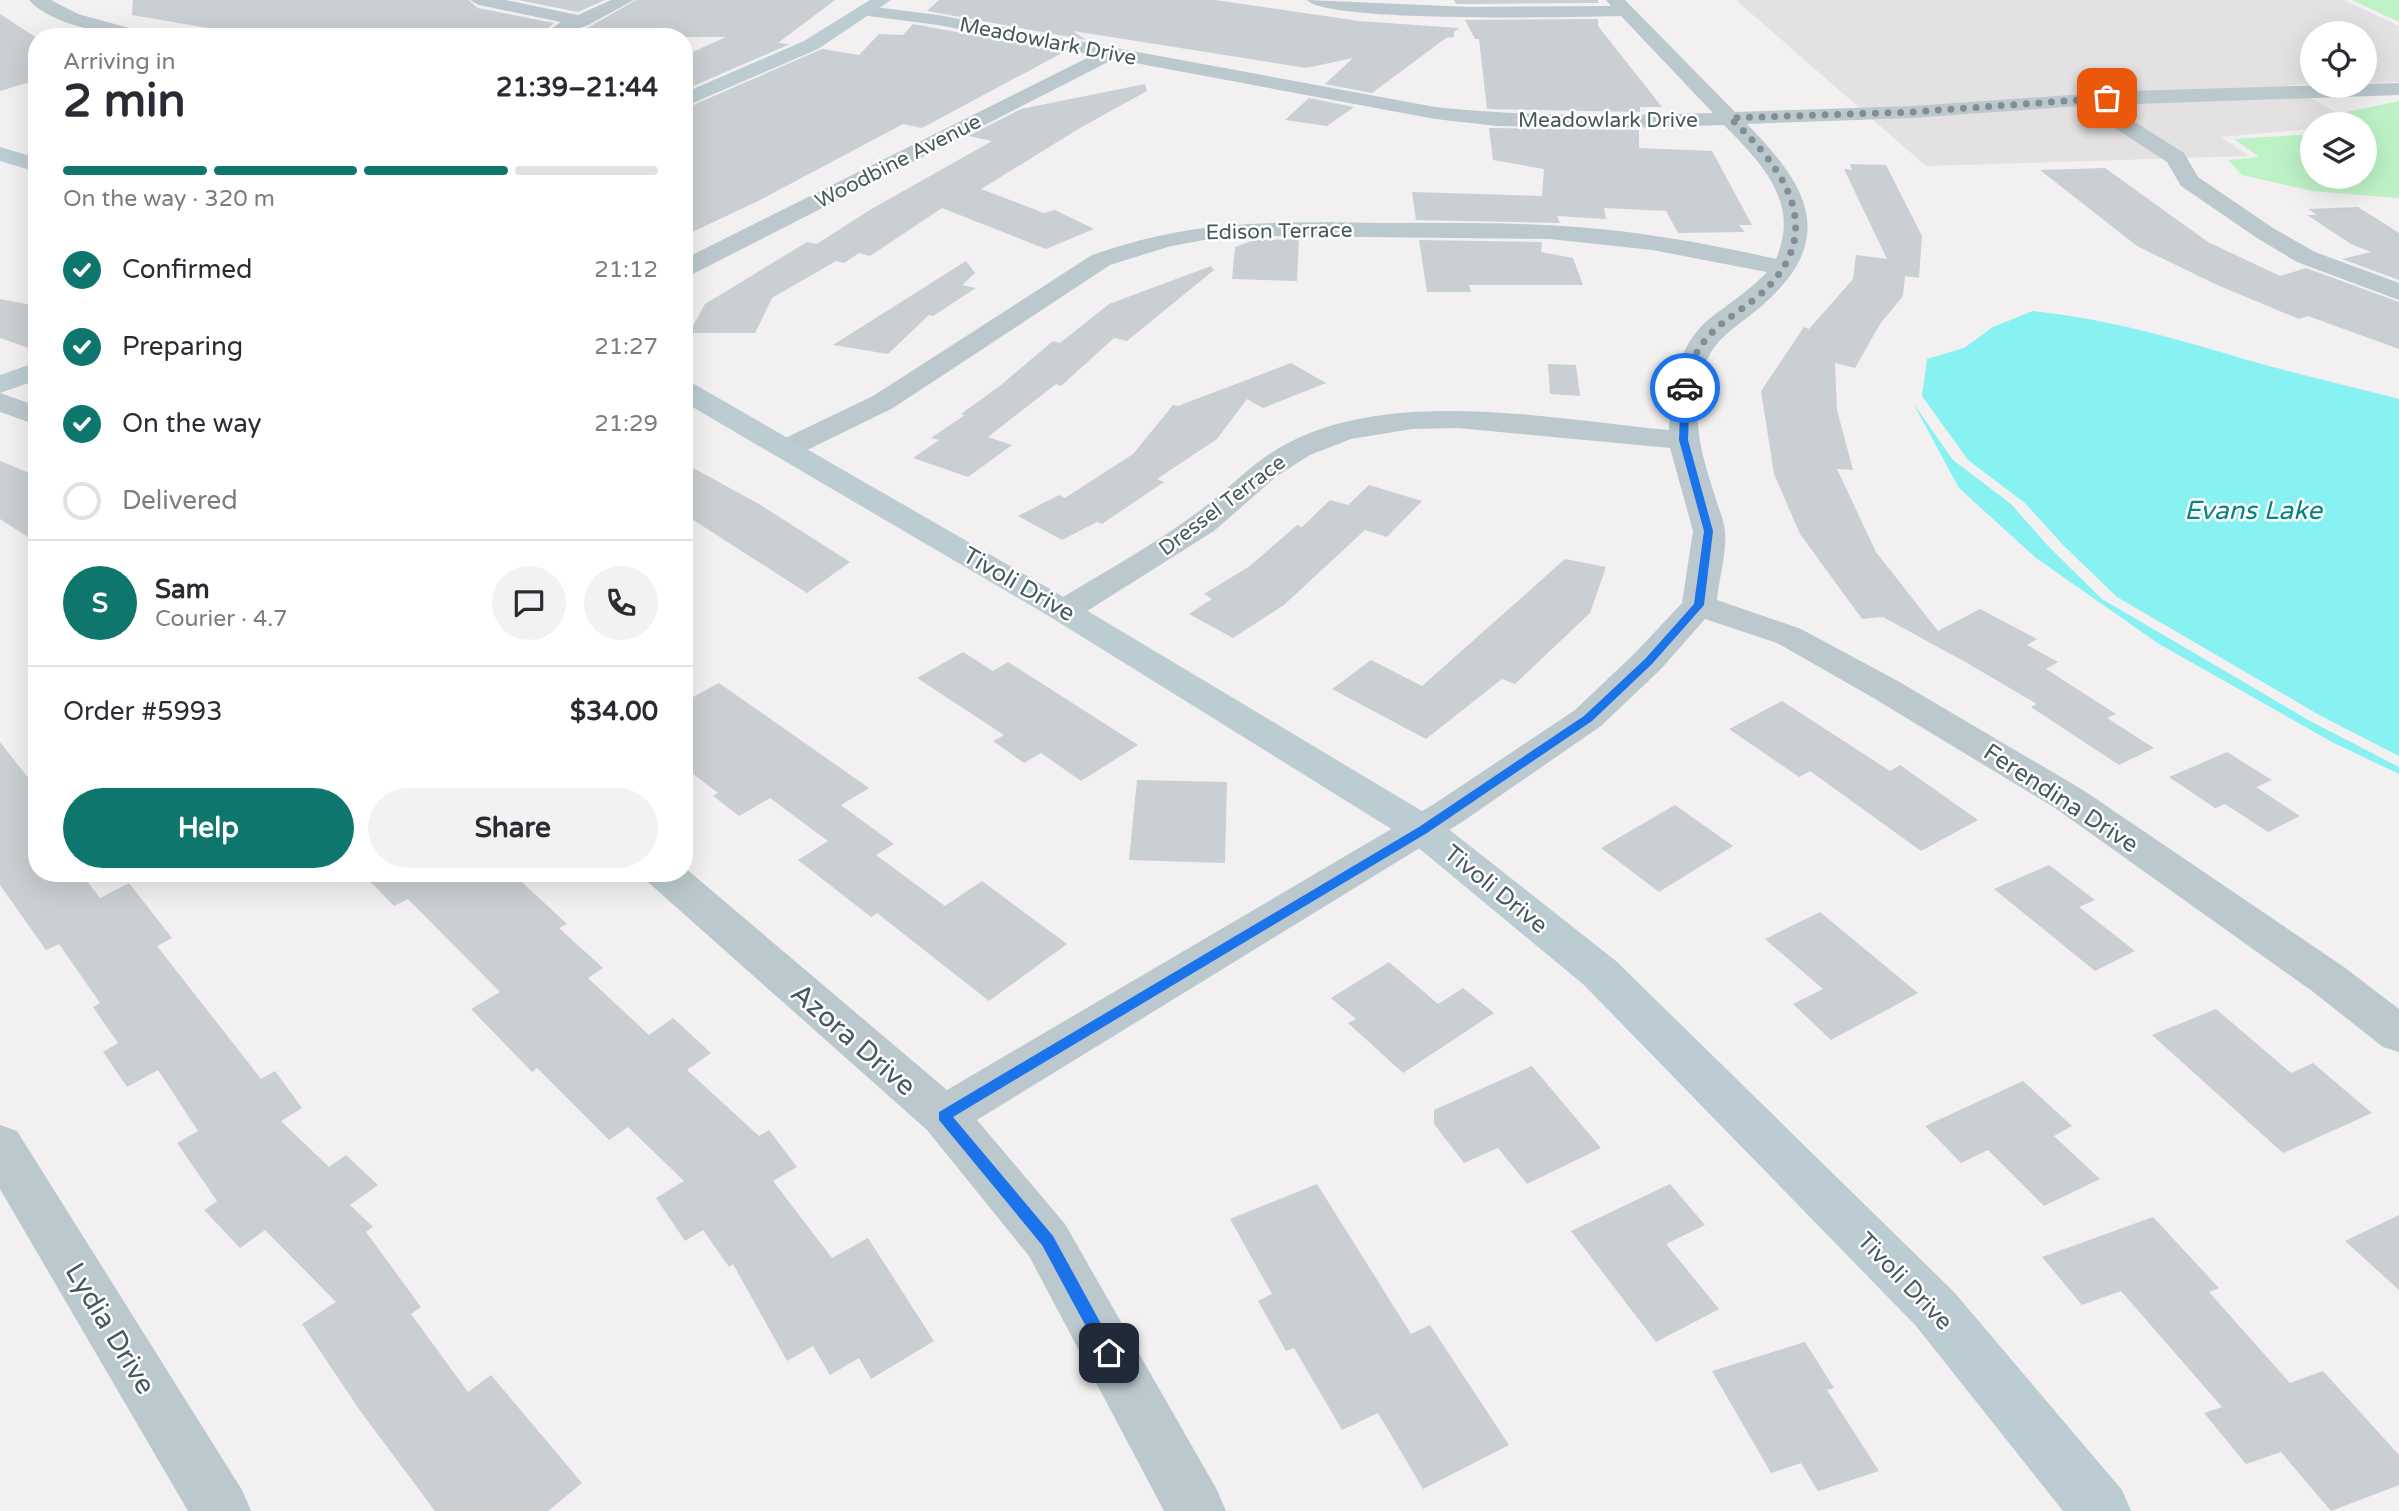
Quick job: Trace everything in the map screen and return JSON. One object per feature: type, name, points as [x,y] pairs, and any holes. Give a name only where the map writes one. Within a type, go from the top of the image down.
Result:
[{"type":"street","points":[[38,0],[72,19],[106,28]]},
{"type":"street","points":[[479,0],[582,21]]},
{"type":"street","points":[[564,28],[625,0]]},
{"type":"street","points":[[944,1116],[1423,830],[1588,719],[1648,661],[1699,605],[1709,531],[1683,440],[1685,391],[1696,354],[1715,328],[1757,297],[1784,268],[1795,243],[1796,220],[1789,191],[1769,159],[1620,6],[1475,15],[1370,9],[1316,0]]},
{"type":"street","points":[[693,98],[811,45],[875,5]]},
{"type":"street","name":"Meadowlark Drive","points":[[875,5],[938,20],[1435,113],[1497,120],[1880,126],[1930,130],[2028,125]]},
{"type":"street","name":"Woodbine Avenue","points":[[693,264],[1111,53]]},
{"type":"street","name":"Meadowlark Drive","points":[[1735,123],[1912,112],[2083,111],[2399,89]]},
{"type":"street","points":[[2200,116],[2322,111],[2399,96]]},
{"type":"street","points":[[2083,111],[2120,120],[2160,118]]},
{"type":"street","points":[[2120,120],[2176,158],[2189,181],[2265,233],[2306,257],[2399,292]]},
{"type":"street","points":[[0,154],[28,162]]},
{"type":"street","name":"Edison Terrace","points":[[786,449],[883,402],[1101,260],[1132,247],[1178,235],[1240,228],[1551,233],[1681,246],[1784,268]]},
{"type":"street","points":[[0,385],[28,374]]},
{"type":"street","name":"Tivoli Drive","points":[[693,395],[1064,611],[1423,830],[1600,973],[1935,1309],[2101,1511]]},
{"type":"street","points":[[0,402],[28,413]]},
{"type":"street","name":"Dressel Terrace","points":[[1064,611],[1203,524],[1266,470],[1299,449],[1344,431],[1412,421],[1458,419],[1683,440]]},
{"type":"street","name":"Ferendina Drive","points":[[1699,605],[1789,636],[1883,688],[2069,799],[2328,979],[2399,1034]]},
{"type":"street","name":"Azora Drive","points":[[674,882],[944,1116],[1047,1240],[1196,1511]]},
{"type":"street","name":"Lydia Drive","points":[[0,1145],[221,1511]]},
{"type":"shaded area","points":[[1736,0],[2344,0],[2399,26],[2399,82],[2377,83],[2377,21],[2300,21],[2300,84],[2288,85],[2300,92],[2300,98],[2311,98],[2336,112],[2300,112],[2300,130],[2221,137],[2249,156],[1926,166]]},
{"type":"green space","points":[[2352,0],[2399,0],[2399,22]]},
{"type":"green space","points":[[2399,101],[2399,198],[2303,189],[2377,189],[2377,112],[2346,112]]},
{"type":"green space","points":[[2300,135],[2300,188],[2242,175],[2228,160],[2259,157],[2234,139]]},
{"type":"water","name":"Evans Lake","points":[[2033,311],[2091,319],[2147,332],[2399,399],[2399,756],[2321,716],[2117,597],[2064,546],[2025,503],[1968,460],[1922,396],[1927,359],[1964,348],[1993,327]]},
{"type":"water","points":[[1913,403],[1953,460],[2011,504],[2049,547],[2102,599],[2310,721],[2399,767],[2399,774],[2332,742],[2159,644],[2036,558],[1959,488]]},
{"type":"building","points":[[133,0],[468,0],[478,8],[554,23],[548,28],[208,28],[132,15]]},
{"type":"building","points":[[518,0],[605,0],[578,12]]},
{"type":"building","points":[[636,0],[835,0],[778,43],[790,44],[693,86],[693,52],[726,37],[693,37],[693,28],[587,28]]},
{"type":"building","points":[[939,0],[1215,0],[1359,21],[1459,28],[1454,32],[1454,37],[1446,38],[1372,93],[1325,84],[1353,58],[1306,68],[1073,31],[1086,40],[927,11]]},
{"type":"building","points":[[1454,0],[1598,0],[1598,3],[1456,4]]},
{"type":"building","points":[[0,14],[28,32],[28,83],[0,91]]},
{"type":"building","points":[[1598,19],[1598,26],[1662,107],[1640,107],[1640,112],[1487,109],[1479,39],[1475,39],[1465,20]]},
{"type":"building","points":[[913,24],[1064,52],[922,128],[903,124],[758,201],[693,232],[693,105],[822,49],[859,55],[879,34],[903,35]]},
{"type":"building","points":[[1145,84],[1147,91],[1080,128],[981,189],[1044,213],[1055,210],[1094,229],[1046,249],[942,208],[870,256],[859,253],[844,263],[836,261],[772,298],[755,333],[693,333],[693,326],[705,304],[807,242],[817,244],[868,211],[992,141],[968,136],[1021,109]]},
{"type":"building","points":[[1309,98],[1354,107],[1327,126],[1285,120]]},
{"type":"building","points":[[1489,128],[1639,130],[1639,148],[1712,151],[1752,225],[1739,225],[1745,232],[1678,233],[1666,211],[1604,208],[1606,219],[1557,216],[1560,223],[1416,220],[1412,192],[1542,196],[1544,169],[1493,160]]},
{"type":"building","points":[[1850,164],[1886,165],[1922,236],[1919,278],[1905,276],[1903,296],[1880,324],[1855,368],[1835,363],[1837,410],[1853,470],[1837,469],[1876,552],[1938,631],[1980,609],[2037,639],[2027,645],[2058,662],[2046,669],[2116,714],[2107,718],[2154,748],[2119,765],[2031,707],[2037,704],[1967,663],[1883,617],[1862,619],[1800,534],[1774,474],[1761,391],[1804,327],[1809,329],[1853,279],[1856,255],[1887,259],[1844,169],[1852,170]]},
{"type":"building","points":[[2105,168],[2208,242],[2280,276],[2306,268],[2399,302],[2399,349],[2308,316],[2299,319],[2215,284],[2137,246],[2040,170]]},
{"type":"building","points":[[2358,207],[2399,233],[2399,280],[2342,259],[2371,252],[2351,244],[2307,215],[2317,215],[2308,209]]},
{"type":"building","points":[[1299,239],[1297,281],[1232,279],[1235,247],[1254,240]]},
{"type":"building","points":[[1419,240],[1542,242],[1541,252],[1573,258],[1583,285],[1469,285],[1471,292],[1427,292]]},
{"type":"building","points":[[966,261],[975,273],[962,285],[976,288],[933,316],[929,315],[888,354],[833,345]]},
{"type":"building","points":[[1211,266],[1214,270],[1127,341],[1114,338],[1061,386],[1056,384],[988,437],[1012,445],[968,477],[913,458],[939,440],[931,438],[965,415],[961,414],[1001,385],[1053,341],[1060,343],[1109,304]]},
{"type":"building","points":[[0,299],[28,304],[28,348],[0,338]]},
{"type":"building","points":[[1291,363],[1326,383],[1263,408],[1247,399],[1217,439],[1157,479],[1164,482],[1102,524],[1097,522],[1062,540],[1018,516],[1059,495],[1065,498],[1133,454],[1173,405],[1178,406]]},
{"type":"building","points":[[1548,364],[1576,365],[1580,396],[1550,394]]},
{"type":"building","points":[[0,461],[28,472],[28,537],[0,519]]},
{"type":"building","points":[[693,468],[759,504],[850,562],[807,593],[693,520]]},
{"type":"building","points":[[1369,485],[1422,501],[1387,537],[1365,530],[1284,605],[1233,638],[1189,614],[1212,599],[1204,594],[1250,566],[1297,525],[1302,527],[1330,500],[1348,505]]},
{"type":"building","points":[[1565,559],[1606,567],[1590,613],[1515,684],[1502,679],[1426,739],[1332,689],[1371,660],[1422,686]]},
{"type":"building","points":[[963,652],[993,671],[1008,662],[1138,745],[1081,781],[1041,753],[1024,763],[993,741],[1004,735],[917,678]]},
{"type":"building","points":[[719,683],[869,788],[841,805],[894,844],[876,855],[945,906],[982,881],[1067,944],[989,1001],[877,913],[871,917],[798,860],[828,841],[770,798],[739,816],[713,796],[718,793],[693,774],[693,697]]},
{"type":"building","points":[[1782,701],[1890,771],[1900,765],[1978,820],[1921,851],[1810,771],[1799,777],[1729,729]]},
{"type":"building","points":[[0,742],[28,778],[28,882],[88,882],[100,898],[129,883],[172,938],[157,946],[261,1079],[275,1071],[302,1108],[281,1121],[329,1167],[346,1155],[378,1185],[350,1205],[373,1227],[366,1232],[421,1307],[411,1314],[468,1392],[491,1375],[582,1483],[548,1511],[435,1511],[361,1412],[302,1324],[336,1302],[265,1230],[240,1248],[204,1210],[217,1201],[177,1143],[198,1131],[158,1070],[127,1087],[103,1052],[118,1043],[93,1007],[100,1003],[59,944],[46,950],[0,885]]},
{"type":"building","points":[[2227,752],[2272,780],[2256,787],[2300,816],[2268,832],[2225,804],[2215,808],[2169,777]]},
{"type":"building","points":[[1137,780],[1227,782],[1225,863],[1129,860]]},
{"type":"building","points":[[1675,805],[1733,846],[1659,892],[1601,848]]},
{"type":"building","points":[[2049,865],[2095,900],[2079,907],[2135,951],[2095,971],[1994,889]]},
{"type":"building","points":[[371,882],[522,882],[567,924],[559,928],[603,968],[588,978],[649,1035],[673,1018],[711,1053],[687,1070],[759,1136],[769,1130],[797,1167],[773,1181],[832,1258],[868,1238],[934,1341],[871,1379],[859,1358],[830,1375],[813,1346],[787,1361],[733,1264],[729,1267],[703,1230],[685,1241],[656,1198],[684,1181],[628,1127],[609,1140],[537,1068],[532,1072],[471,1009],[500,992],[408,899],[394,906]]},
{"type":"building","points":[[1820,912],[1918,993],[1831,1040],[1793,1004],[1823,989],[1765,939]]},
{"type":"building","points":[[1389,962],[1438,1004],[1463,988],[1494,1013],[1403,1073],[1348,1023],[1356,1019],[1331,998]]},
{"type":"building","points":[[2216,1009],[2291,1073],[2313,1063],[2372,1113],[2283,1153],[2152,1035]]},
{"type":"building","points":[[1532,1066],[1601,1148],[1527,1184],[1498,1148],[1464,1163],[1434,1124],[1434,1110]]},
{"type":"building","points":[[2023,1081],[2072,1126],[2054,1136],[2100,1179],[2044,1206],[1988,1150],[1961,1163],[1925,1126]]},
{"type":"building","points":[[1317,1184],[1411,1334],[1430,1325],[1509,1445],[1423,1489],[1378,1413],[1342,1430],[1294,1348],[1286,1351],[1258,1301],[1272,1294],[1230,1219]]},
{"type":"building","points":[[1670,1184],[1705,1225],[1666,1244],[1719,1309],[1656,1342],[1571,1231]]},
{"type":"building","points":[[2399,1215],[2399,1290],[2345,1241]]},
{"type":"building","points":[[2153,1217],[2219,1288],[2209,1292],[2290,1383],[2323,1371],[2399,1455],[2399,1485],[2331,1511],[2281,1452],[2246,1464],[2204,1413],[2222,1407],[2121,1291],[2082,1305],[2042,1257]]},
{"type":"building","points":[[1805,1342],[1834,1388],[1827,1390],[1879,1471],[1818,1491],[1801,1463],[1771,1473],[1712,1371]]},
{"type":"way so far","points":[[1685,388],[1696,354],[1715,328],[1757,297],[1784,268],[1795,243],[1796,220],[1789,191],[1769,159],[1730,118],[1912,112],[2107,98]]},
{"type":"route","points":[[1109,1353],[1047,1240],[944,1116],[1423,830],[1588,719],[1648,661],[1699,605],[1709,531],[1683,440],[1685,388]]}]
